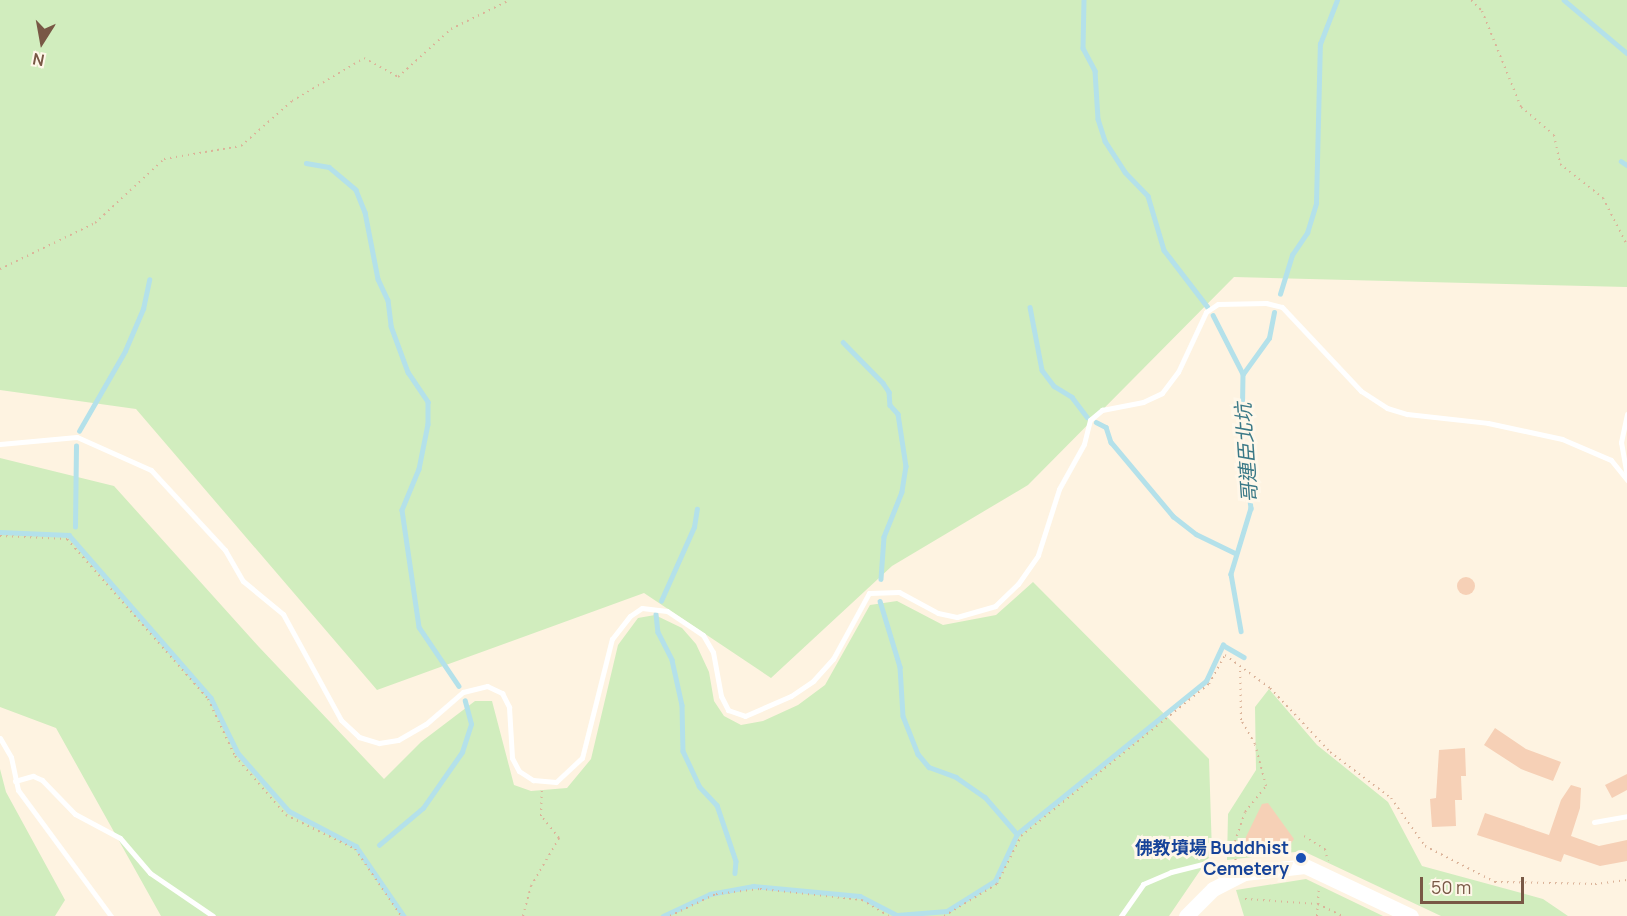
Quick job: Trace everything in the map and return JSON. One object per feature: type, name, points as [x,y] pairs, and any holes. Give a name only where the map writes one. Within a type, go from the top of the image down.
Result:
[{"type":"street","points":[[1186,916],[1203,896],[1224,882],[1255,871],[1305,866],[1411,916]]},
{"type":"lane","points":[[0,444],[77,437],[151,470],[225,550],[243,581],[283,614],[341,720],[359,736],[379,743],[398,740],[426,724],[464,692],[487,686],[506,698],[513,721],[512,758],[519,771],[525,777],[542,782],[556,782],[582,758],[612,639],[630,616],[642,608],[668,611],[703,635],[713,652],[728,710],[745,716],[791,696],[813,681],[833,659],[868,593],[898,592],[938,613],[957,617],[995,606],[1018,584],[1038,555],[1059,489],[1084,444],[1090,420],[1102,410],[1143,402],[1162,393],[1178,372],[1206,312],[1218,304],[1270,303],[1285,309],[1358,387],[1387,408],[1407,414],[1488,423],[1562,439],[1611,460],[1627,480]]},
{"type":"lane","points":[[1627,414],[1621,441],[1627,475]]},
{"type":"lane","points":[[0,738],[11,758],[15,781],[27,804],[111,916]]},
{"type":"lane","points":[[15,781],[33,777],[42,780],[75,814],[120,837],[150,873],[213,916]]},
{"type":"lane","points":[[1594,822],[1627,816]]},
{"type":"lane","points":[[1121,916],[1143,884],[1171,872],[1207,863],[1213,865],[1224,882]]},
{"type":"path","points":[[0,269],[95,223],[164,159],[241,146],[292,100],[364,58],[398,77],[451,29],[510,0]]},
{"type":"path","points":[[1471,0],[1482,11],[1521,107],[1554,135],[1560,164],[1603,198],[1627,245]]},
{"type":"path","points":[[0,536],[67,539],[208,699],[235,756],[286,815],[355,849],[401,916]]},
{"type":"path","points":[[944,916],[997,884],[1021,836],[1209,684],[1225,655],[1270,688],[1330,752],[1391,798],[1425,846],[1495,882],[1595,884],[1627,880]]},
{"type":"path","points":[[1236,861],[1231,853],[1245,812],[1266,786],[1255,744],[1241,720],[1240,667]]},
{"type":"path","points":[[523,916],[531,886],[559,838],[541,816],[542,782]]},
{"type":"path","points":[[1304,836],[1325,849],[1330,868]]},
{"type":"path","points":[[1317,916],[1319,887]]},
{"type":"path","points":[[670,916],[716,894],[760,889],[862,900],[890,916]]},
{"type":"path","points":[[1245,899],[1318,904],[1343,916]]},
{"type":"green space","points":[[0,0],[1627,0],[1627,287],[1234,277],[1028,485],[892,566],[771,678],[644,593],[377,690],[136,409],[0,390]]},
{"type":"green space","points":[[0,458],[114,486],[259,647],[384,779],[421,742],[475,701],[492,701],[514,785],[531,791],[567,788],[591,759],[618,645],[638,618],[655,615],[682,628],[696,644],[709,672],[714,701],[724,716],[741,725],[763,721],[798,705],[825,685],[870,605],[897,601],[943,625],[996,615],[1033,582],[1209,759],[1212,853],[1169,916],[161,916],[56,728],[0,707]]},
{"type":"green space","points":[[1269,689],[1317,745],[1388,802],[1422,866],[1543,899],[1568,916],[1441,916],[1303,851],[1227,860],[1228,814],[1256,770],[1255,707]]},
{"type":"green space","points":[[0,769],[6,792],[65,900],[55,916],[0,916]]},
{"type":"green space","points":[[1306,879],[1383,916],[1244,916],[1236,890]]},
{"type":"building","points":[[1462,577],[1470,577],[1475,582],[1473,593],[1462,595],[1457,590],[1457,582]]},
{"type":"building","points":[[1495,728],[1526,749],[1561,762],[1553,781],[1521,769],[1484,745]]},
{"type":"building","points":[[1465,748],[1466,776],[1461,776],[1462,800],[1455,800],[1456,826],[1432,827],[1430,799],[1436,798],[1439,750]]},
{"type":"building","points":[[1627,774],[1627,790],[1612,798],[1605,785]]},
{"type":"building","points":[[1571,785],[1581,788],[1580,808],[1571,836],[1599,846],[1627,840],[1627,861],[1600,866],[1564,854],[1561,862],[1477,835],[1485,813],[1549,835],[1561,800]]},
{"type":"building","points":[[1268,803],[1294,839],[1290,845],[1247,849],[1243,843],[1262,804]]},
{"type":"waterway","name":"哥連臣北坑","points":[[1084,0],[1083,48],[1095,71],[1098,119],[1105,141],[1125,172],[1148,196],[1164,250],[1207,306]]},
{"type":"waterway","points":[[1280,294],[1292,255],[1307,233],[1316,203],[1320,44],[1337,0]]},
{"type":"waterway","points":[[1564,0],[1627,53]]},
{"type":"waterway","points":[[1621,161],[1627,165]]},
{"type":"waterway","points":[[306,163],[329,167],[356,190],[365,212],[378,279],[388,300],[391,326],[408,372],[428,402],[428,424],[419,469],[402,510],[419,627],[459,686]]},
{"type":"waterway","points":[[79,431],[125,351],[143,309],[149,280]]},
{"type":"waterway","points":[[1030,307],[1042,370],[1054,386],[1072,397],[1087,417]]},
{"type":"waterway","points":[[1243,374],[1269,338],[1274,312]]},
{"type":"waterway","name":"哥連臣北坑","points":[[1213,315],[1243,374],[1242,435],[1251,508],[1231,574],[1241,631]]},
{"type":"waterway","points":[[843,342],[883,383],[889,392],[890,405],[898,414],[906,466],[902,492],[884,537],[881,579]]},
{"type":"waterway","points":[[1096,422],[1106,427],[1111,442],[1173,516],[1196,534],[1235,553]]},
{"type":"waterway","points":[[75,527],[76,446]]},
{"type":"waterway","points":[[661,601],[694,527],[697,509]]},
{"type":"waterway","points":[[0,532],[69,535],[211,698],[238,753],[289,811],[356,846],[404,916]]},
{"type":"waterway","points":[[880,601],[900,667],[903,716],[918,754],[929,767],[956,777],[985,797],[1017,834]]},
{"type":"waterway","points":[[656,614],[658,632],[672,660],[682,705],[683,751],[699,786],[717,805],[736,861],[735,873]]},
{"type":"waterway","points":[[663,916],[710,894],[753,886],[860,896],[897,915],[947,911],[995,881],[1017,834],[1206,681],[1223,645],[1244,657]]},
{"type":"waterway","points":[[379,845],[423,808],[462,752],[471,724],[465,701]]},
{"type":"place","name":"佛教墳場 Buddhist Cemetery","points":[[1301,858]]}]
